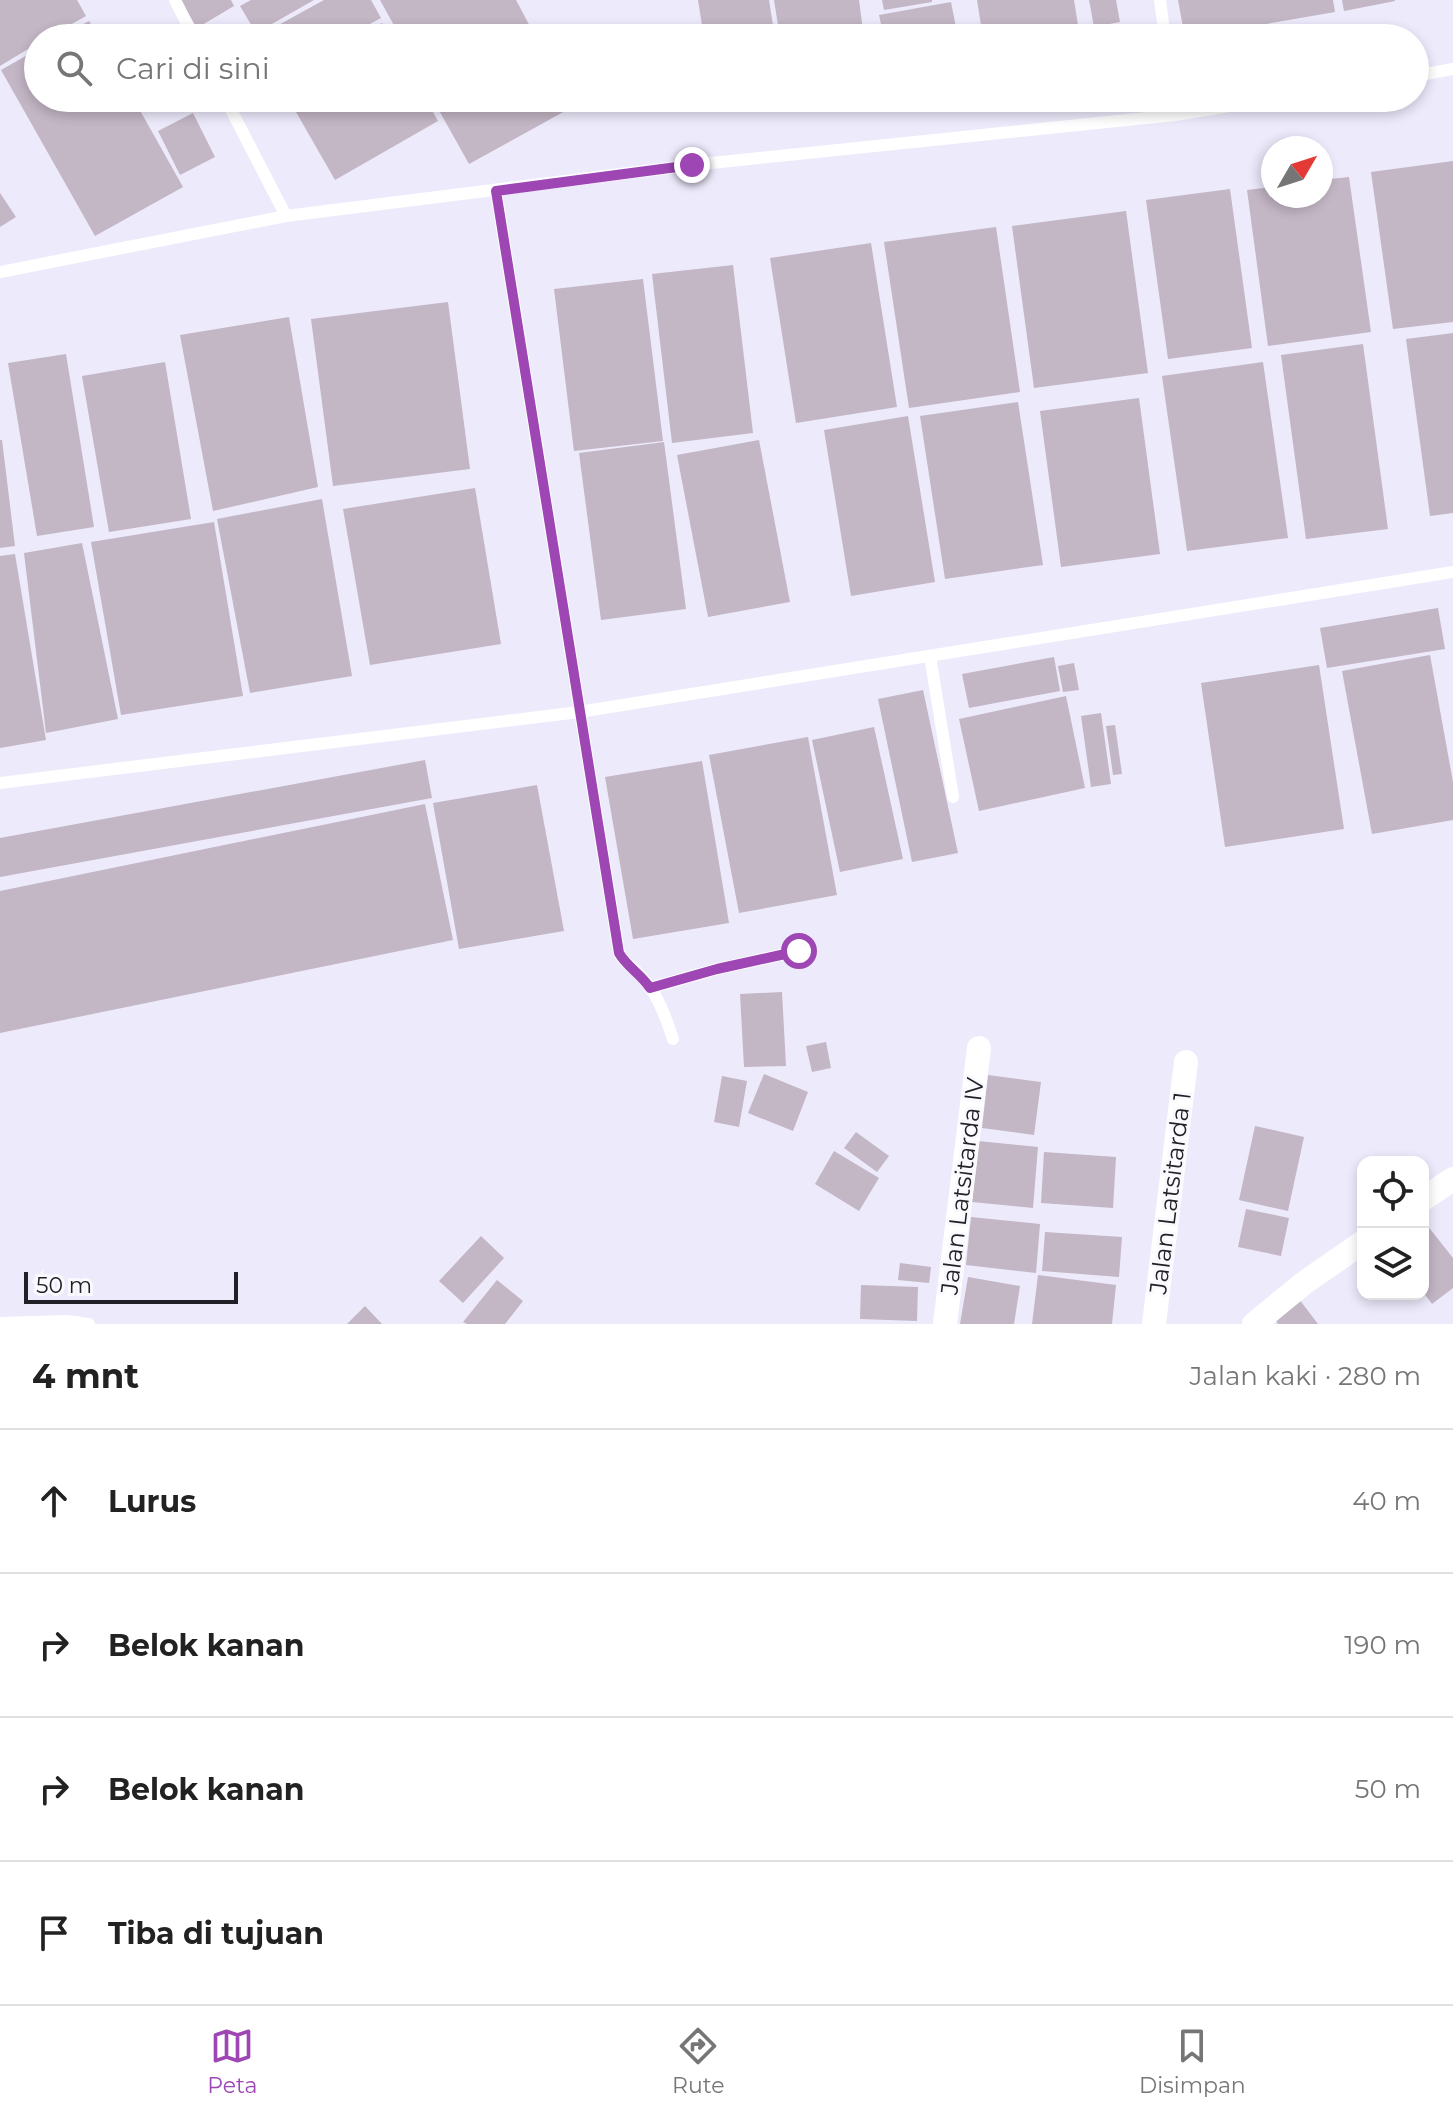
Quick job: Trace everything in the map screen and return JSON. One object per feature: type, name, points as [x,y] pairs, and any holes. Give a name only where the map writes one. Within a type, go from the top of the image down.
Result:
[{"type":"street","name":"Jalan Latsitarda IV","points":[[945,1324],[979,1048]]},
{"type":"street","name":"Jalan Latsitarda 1","points":[[1154,1324],[1186,1062]]},
{"type":"street","points":[[1429,1195],[1453,1179]]},
{"type":"street","points":[[1254,1324],[1304,1283],[1357,1246]]},
{"type":"lane","points":[[175,0],[187,24]]},
{"type":"lane","points":[[1160,0],[1163,24]]},
{"type":"lane","points":[[1429,73],[1453,69]]},
{"type":"lane","points":[[232,112],[286,216]]},
{"type":"lane","points":[[0,272],[286,216],[692,165],[1193,112]]},
{"type":"lane","points":[[496,191],[619,953],[628,966],[644,978],[665,1015],[673,1039]]},
{"type":"lane","points":[[0,783],[579,712],[1453,572]]},
{"type":"lane","points":[[930,656],[953,797]]},
{"type":"lane","points":[[650,988],[799,951]]},
{"type":"lane","points":[[0,1323],[67,1321],[89,1324]]},
{"type":"building","points":[[0,0],[77,0],[86,16],[72,24],[24,24],[24,51],[0,66]]},
{"type":"building","points":[[180,0],[231,0],[234,6],[204,24],[195,24]]},
{"type":"building","points":[[251,0],[314,0],[272,24],[251,24],[240,6]]},
{"type":"building","points":[[324,0],[371,0],[381,18],[370,24],[280,24]]},
{"type":"building","points":[[380,0],[516,0],[529,24],[393,24]]},
{"type":"building","points":[[698,0],[769,0],[773,24],[702,24]]},
{"type":"building","points":[[774,0],[859,0],[862,24],[778,24]]},
{"type":"building","points":[[882,0],[932,0],[932,2],[884,10]]},
{"type":"building","points":[[977,0],[1074,0],[1078,24],[981,24]]},
{"type":"building","points":[[1089,0],[1116,0],[1120,22],[1093,24]]},
{"type":"building","points":[[1178,0],[1333,0],[1335,12],[1266,24],[1182,24]]},
{"type":"building","points":[[1342,0],[1395,0],[1395,1],[1344,11]]},
{"type":"building","points":[[951,2],[955,24],[881,24],[879,15]]},
{"type":"building","points":[[24,57],[24,111],[1,70]]},
{"type":"building","points":[[25,112],[141,112],[183,187],[95,236]]},
{"type":"building","points":[[296,112],[433,112],[438,121],[335,180]]},
{"type":"building","points":[[440,112],[563,112],[469,164]]},
{"type":"building","points":[[193,113],[215,157],[180,175],[158,131]]},
{"type":"building","points":[[1453,161],[1453,322],[1393,329],[1371,172]]},
{"type":"building","points":[[1349,177],[1371,332],[1268,346],[1247,190],[1261,188],[1261,208],[1333,208],[1333,179]]},
{"type":"building","points":[[1230,189],[1252,348],[1168,359],[1146,200]]},
{"type":"building","points":[[0,193],[16,217],[0,227]]},
{"type":"building","points":[[1126,211],[1148,373],[1034,388],[1012,226]]},
{"type":"building","points":[[996,227],[1020,392],[909,408],[884,242]]},
{"type":"building","points":[[871,243],[897,407],[796,423],[770,258]]},
{"type":"building","points":[[733,265],[753,433],[672,443],[652,274]]},
{"type":"building","points":[[643,279],[663,441],[574,451],[554,289]]},
{"type":"building","points":[[448,302],[470,469],[333,486],[311,319]]},
{"type":"building","points":[[289,317],[318,487],[213,511],[180,335]]},
{"type":"building","points":[[1453,333],[1453,513],[1430,516],[1406,339]]},
{"type":"building","points":[[1363,344],[1388,529],[1306,539],[1281,355]]},
{"type":"building","points":[[66,354],[94,527],[37,536],[8,363]]},
{"type":"building","points":[[165,362],[191,519],[109,532],[82,376]]},
{"type":"building","points":[[1263,362],[1288,538],[1187,551],[1162,376]]},
{"type":"building","points":[[1139,398],[1160,554],[1061,567],[1040,411]]},
{"type":"building","points":[[1018,402],[1043,565],[945,579],[920,416]]},
{"type":"building","points":[[908,416],[935,582],[851,596],[824,430]]},
{"type":"building","points":[[0,440],[15,546],[0,548]]},
{"type":"building","points":[[759,440],[790,602],[708,617],[677,455]]},
{"type":"building","points":[[664,442],[686,609],[601,620],[579,453]]},
{"type":"building","points":[[475,488],[501,644],[370,665],[343,509]]},
{"type":"building","points":[[322,499],[352,676],[250,693],[217,519]]},
{"type":"building","points":[[214,522],[243,696],[121,715],[91,542]]},
{"type":"building","points":[[82,543],[118,719],[46,733],[24,553]]},
{"type":"building","points":[[15,554],[46,740],[0,748],[0,556]]},
{"type":"building","points":[[1438,608],[1445,649],[1327,668],[1320,628]]},
{"type":"building","points":[[1430,655],[1453,782],[1453,820],[1372,834],[1342,671]]},
{"type":"building","points":[[1054,657],[1060,691],[969,708],[962,674]]},
{"type":"building","points":[[1074,663],[1079,690],[1063,692],[1058,666]]},
{"type":"building","points":[[1319,665],[1344,829],[1225,847],[1201,683]]},
{"type":"building","points":[[923,690],[958,853],[912,862],[878,699]]},
{"type":"building","points":[[1066,696],[1085,788],[979,811],[959,719]]},
{"type":"building","points":[[1101,713],[1111,784],[1091,787],[1081,716]]},
{"type":"building","points":[[1115,725],[1122,774],[1113,775],[1106,726]]},
{"type":"building","points":[[874,727],[903,859],[840,872],[812,740]]},
{"type":"building","points":[[808,737],[837,895],[739,913],[709,755]]},
{"type":"building","points":[[425,760],[432,798],[0,877],[0,838]]},
{"type":"building","points":[[702,761],[729,923],[633,939],[605,777]]},
{"type":"building","points":[[537,785],[564,931],[459,949],[433,803]]},
{"type":"building","points":[[425,804],[453,940],[0,1033],[0,891]]},
{"type":"building","points":[[782,992],[786,1066],[744,1067],[740,994]]},
{"type":"building","points":[[826,1042],[831,1068],[812,1072],[806,1046]]},
{"type":"building","points":[[764,1074],[808,1092],[793,1131],[748,1113]]},
{"type":"building","points":[[988,1075],[1041,1082],[1034,1135],[982,1128]]},
{"type":"building","points":[[722,1076],[747,1081],[739,1127],[714,1122]]},
{"type":"building","points":[[1255,1126],[1304,1137],[1288,1211],[1239,1200]]},
{"type":"building","points":[[856,1132],[889,1156],[877,1172],[844,1148]]},
{"type":"building","points":[[978,1141],[1038,1147],[1033,1208],[972,1202]]},
{"type":"building","points":[[834,1151],[879,1178],[859,1211],[815,1184]]},
{"type":"building","points":[[1044,1152],[1116,1157],[1113,1208],[1041,1203]]},
{"type":"building","points":[[1246,1209],[1289,1218],[1281,1256],[1238,1247]]},
{"type":"building","points":[[971,1217],[1040,1224],[1036,1273],[966,1265]]},
{"type":"building","points":[[1429,1228],[1453,1258],[1453,1288],[1432,1304],[1429,1300]]},
{"type":"building","points":[[1045,1232],[1122,1237],[1119,1277],[1042,1271]]},
{"type":"building","points":[[481,1236],[504,1258],[463,1303],[439,1281]]},
{"type":"building","points":[[900,1263],[931,1267],[929,1283],[898,1280]]},
{"type":"building","points":[[1038,1275],[1116,1285],[1112,1324],[1032,1324]]},
{"type":"building","points":[[968,1277],[1020,1286],[1014,1324],[960,1324]]},
{"type":"building","points":[[497,1280],[523,1301],[505,1324],[463,1322]]},
{"type":"building","points":[[861,1285],[918,1287],[917,1321],[860,1319]]},
{"type":"building","points":[[1299,1299],[1318,1324],[1278,1324],[1275,1319]]},
{"type":"building","points":[[365,1306],[382,1324],[347,1324]]},
{"type":"route","points":[[692,165],[496,191],[619,953],[650,988],[799,951]]}]
